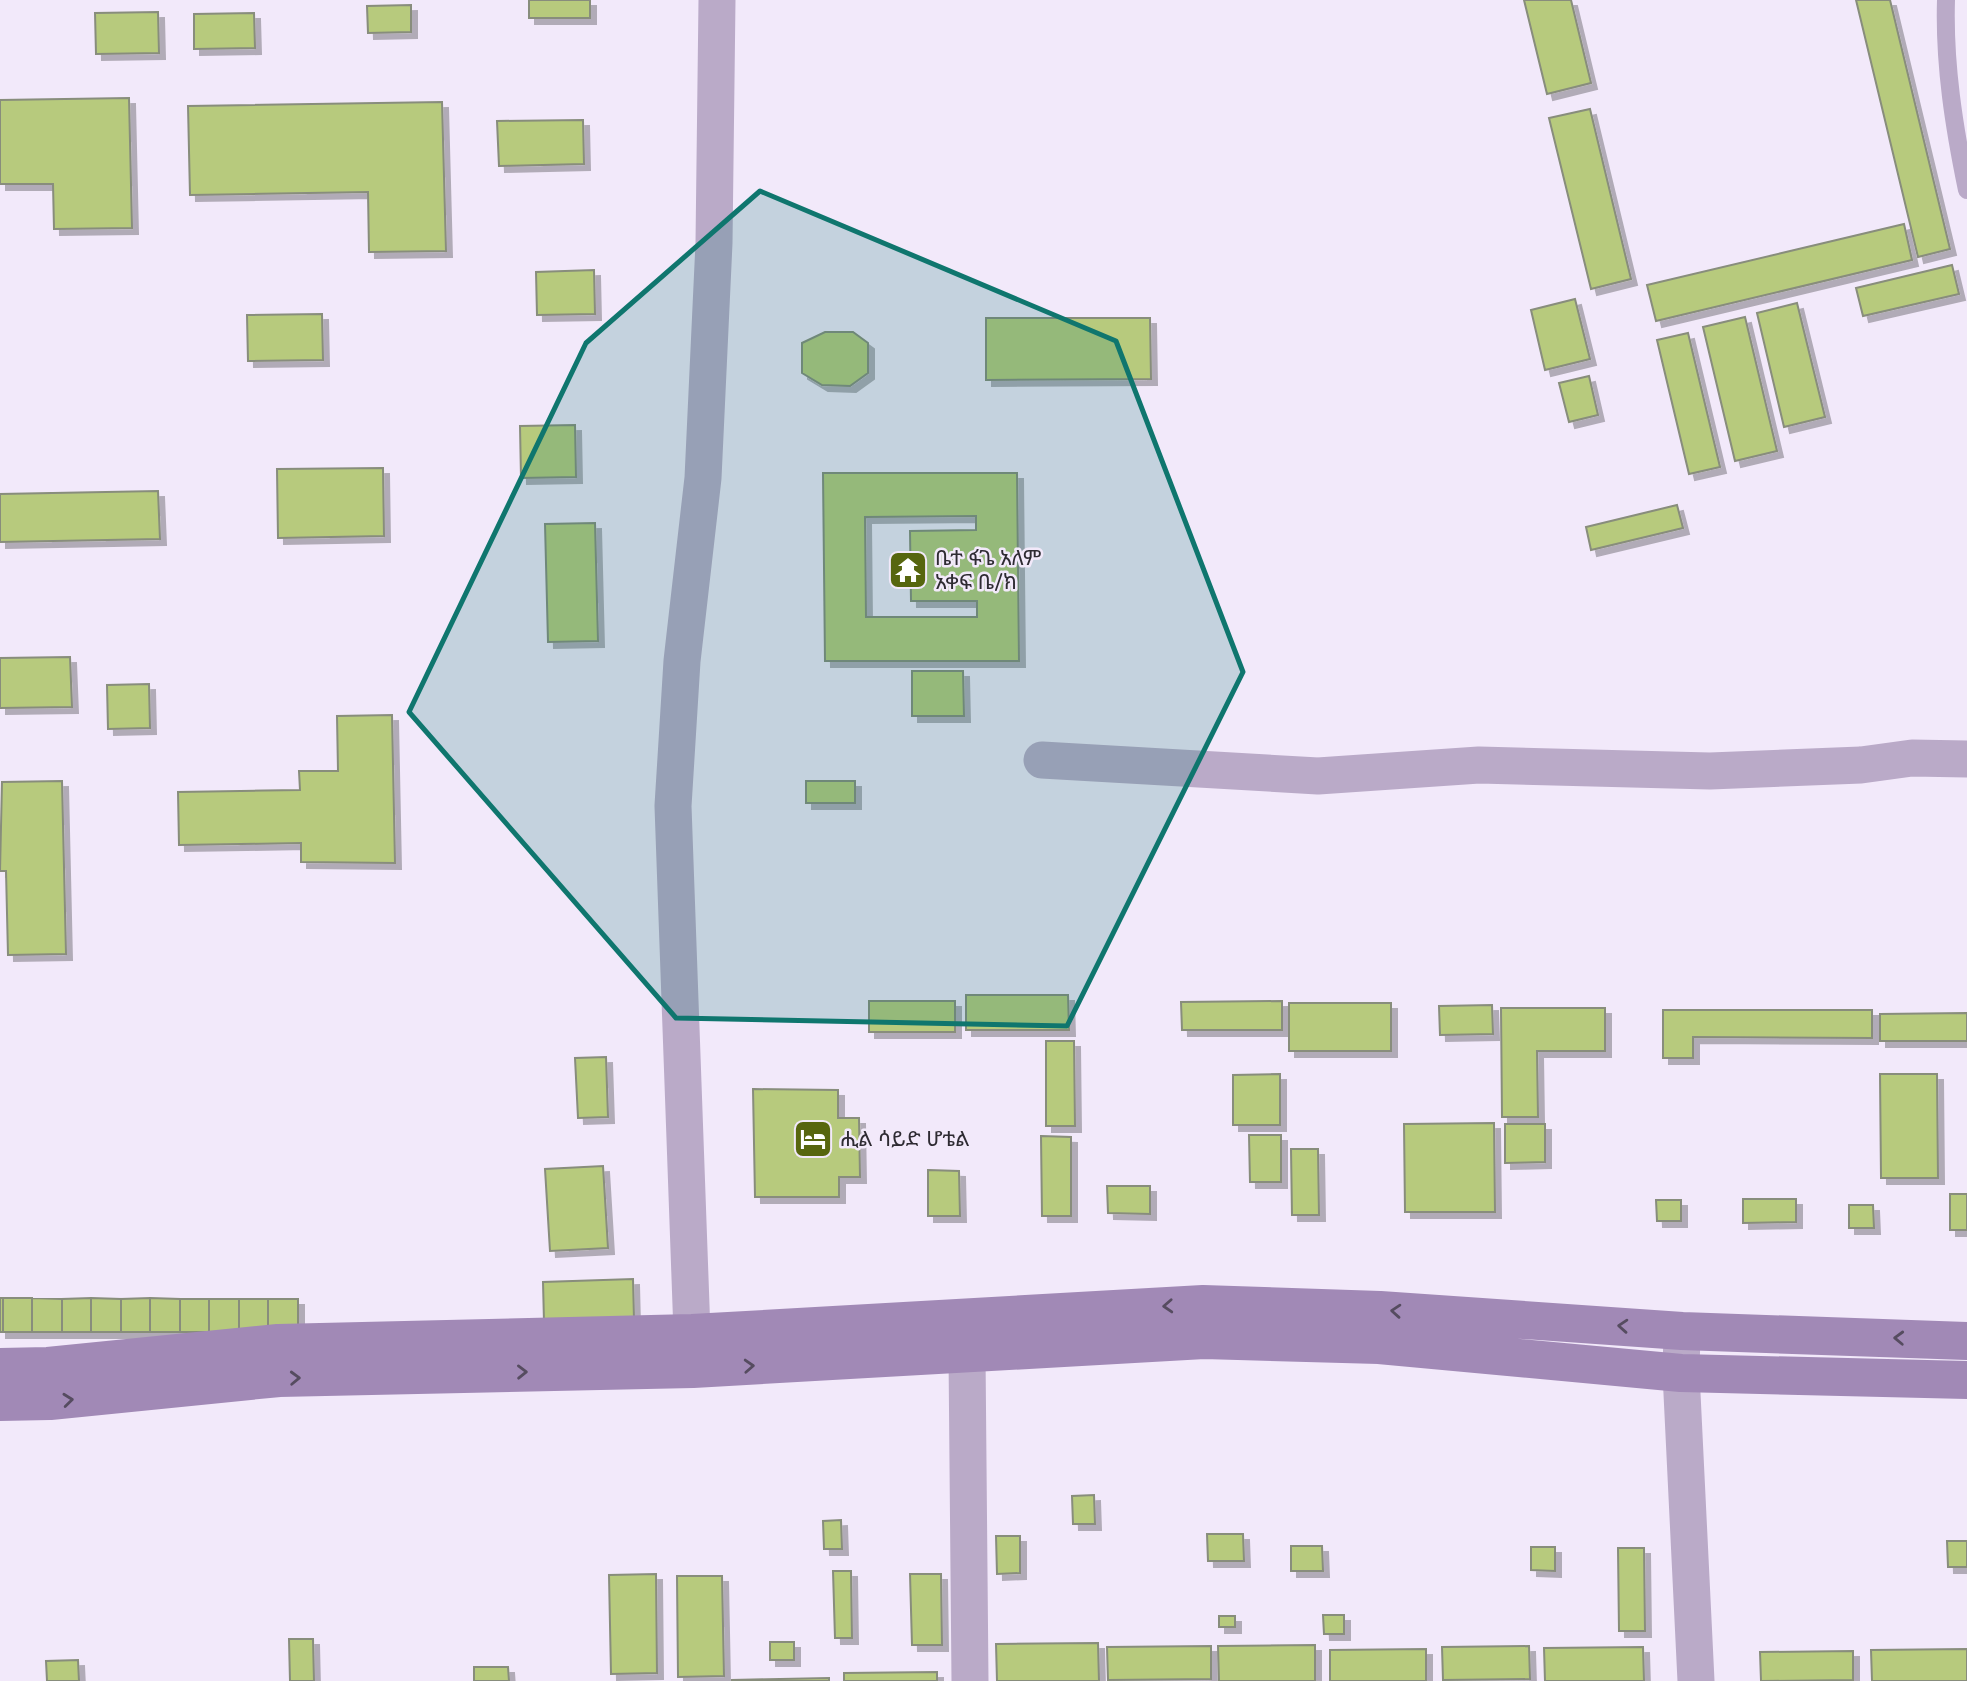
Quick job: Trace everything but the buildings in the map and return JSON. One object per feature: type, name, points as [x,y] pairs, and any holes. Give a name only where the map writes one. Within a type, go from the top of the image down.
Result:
[{"type":"main road","points":[[0,1367],[48,1366],[278,1343],[692,1334],[1203,1304],[1380,1310],[1682,1331],[1967,1341]]},
{"type":"main road","points":[[0,1402],[50,1401],[279,1378],[693,1369],[1204,1340],[1379,1345],[1681,1373],[1967,1381]]},
{"type":"street","points":[[692,1334],[673,806],[682,661],[703,478],[714,243],[717,0]]},
{"type":"street","points":[[1042,760],[1318,776],[1479,765],[1710,771],[1861,765],[1912,758],[1967,759]]},
{"type":"street","points":[[1682,1331],[1681,1373],[1696,1681]]},
{"type":"street","points":[[967,1354],[970,1681]]},
{"type":"lane","points":[[1946,0],[1947,58],[1953,113],[1967,190]]},
{"type":"highlighted area","points":[[760,191],[1116,341],[1243,672],[1067,1026],[676,1018],[409,712],[586,343]]},
{"type":"place","name":"ቤተ ፋጌ አለም አቀፍ ቤ/ክ","points":[[908,570]]},
{"type":"place","name":"ሒል ሳይድ ሆቴል","points":[[813,1139]]}]
